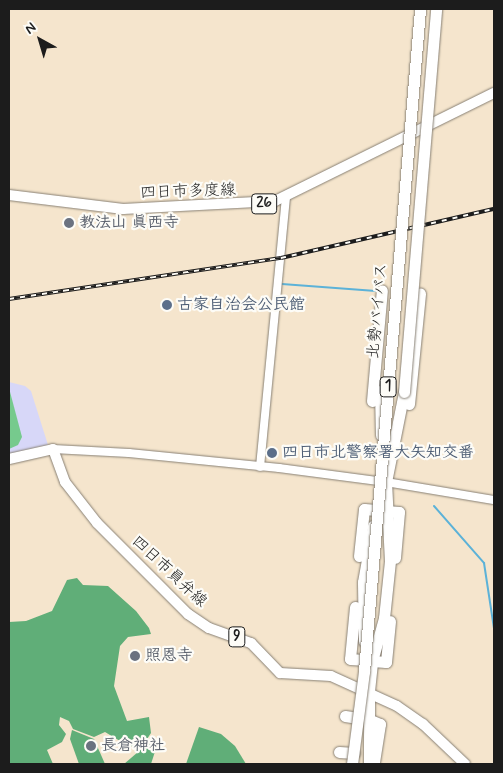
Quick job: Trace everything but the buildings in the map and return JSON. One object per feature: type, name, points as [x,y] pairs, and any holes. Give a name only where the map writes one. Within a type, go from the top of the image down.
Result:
[{"type":"highway","name":"1","points":[[382,481],[380,391],[413,9]]},
{"type":"highway","name":"北勢バイパス","points":[[354,761],[364,670],[420,9]]},
{"type":"highway","name":"1","points":[[382,481],[402,412],[436,9]]},
{"type":"highway","points":[[380,429],[374,418],[372,400],[382,290]]},
{"type":"highway","points":[[402,412],[410,399],[420,294]]},
{"type":"highway","points":[[339,752],[354,761],[363,718],[369,661],[384,618],[390,585],[389,549],[381,510],[382,481]]},
{"type":"highway","points":[[369,661],[350,659],[360,582],[364,509],[381,510]]},
{"type":"highway","points":[[360,582],[390,585]]},
{"type":"highway","points":[[345,716],[363,718],[380,724],[373,764]]},
{"type":"highway","points":[[363,718],[369,764]]},
{"type":"main road","name":"四日市多度線","points":[[9,195],[123,209],[260,204],[286,197],[494,93]]},
{"type":"main road","points":[[9,459],[53,450]]},
{"type":"main road","name":"四日市員弁線","points":[[53,450],[65,482],[97,523],[188,614],[208,628],[251,643],[280,673],[332,676],[366,690],[423,724],[465,764]]},
{"type":"street","points":[[260,467],[286,197]]},
{"type":"street","points":[[53,450],[129,453],[260,467],[382,481],[494,500]]},
{"type":"shaded area","points":[[9,382],[25,386],[31,391],[48,445],[9,454]]},
{"type":"green space","points":[[9,388],[22,437],[18,445],[9,449]]},
{"type":"green space","points":[[77,578],[83,585],[108,586],[136,611],[149,628],[151,634],[128,637],[120,646],[114,686],[127,721],[149,717],[151,733],[147,739],[130,747],[105,732],[94,737],[73,729],[69,721],[60,717],[59,725],[66,734],[62,742],[47,750],[53,764],[9,764],[9,622],[26,621],[52,611],[67,580]]},
{"type":"green space","points":[[199,727],[221,734],[235,746],[246,764],[186,764]]},
{"type":"green space","points":[[72,730],[94,739],[105,764],[79,764],[70,739]]},
{"type":"green space","points":[[159,739],[151,764],[124,764],[145,746]]},
{"type":"waterway","points":[[282,284],[376,291]]},
{"type":"waterway","points":[[434,506],[484,563],[494,628]]},
{"type":"railway","points":[[9,299],[281,258],[494,209]]},
{"type":"place","name":"教法山 眞西寺","points":[[69,223]]},
{"type":"place","name":"古家自治会公民館","points":[[167,305]]},
{"type":"place","name":"四日市北警察署大矢知交番","points":[[272,453]]},
{"type":"place","name":"照恩寺","points":[[135,656]]},
{"type":"place","name":"長倉神社","points":[[91,746]]}]
